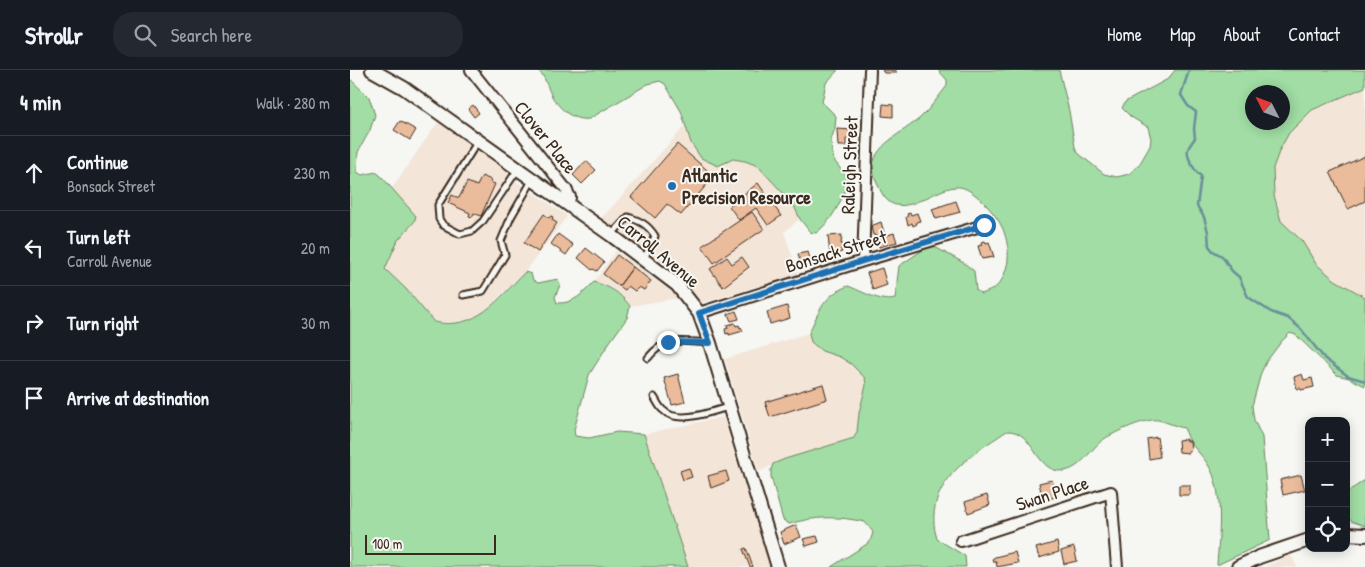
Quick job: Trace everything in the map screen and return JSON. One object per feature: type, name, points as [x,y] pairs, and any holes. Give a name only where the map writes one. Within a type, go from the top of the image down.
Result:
[{"type":"street","name":"Carroll Avenue","points":[[372,70],[404,88],[569,204],[677,285],[699,313],[710,343],[778,567]]},
{"type":"street","name":"Clover Place","points":[[471,70],[566,190],[570,197],[569,204]]},
{"type":"street","name":"Raleigh Street","points":[[863,261],[870,70]]},
{"type":"street","name":"Bonsack Street","points":[[699,313],[984,225]]},
{"type":"street","name":"Swan Place","points":[[960,541],[1111,492],[1117,567]]},
{"type":"street","points":[[1350,534],[1365,535]]},
{"type":"street","points":[[1238,567],[1259,557],[1305,541]]},
{"type":"lane","points":[[478,141],[438,205],[439,219],[443,225],[460,234],[472,230],[483,221],[519,169]]},
{"type":"lane","points":[[463,294],[483,291],[488,284],[505,255],[501,241],[511,217],[533,179]]},
{"type":"lane","points":[[611,234],[628,217],[641,221],[656,236],[644,259]]},
{"type":"lane","points":[[648,358],[656,348],[668,342],[710,343]]},
{"type":"lane","points":[[654,397],[663,411],[674,417],[696,416],[728,407]]},
{"type":"shaded area","points":[[1365,87],[1365,297],[1335,280],[1316,264],[1302,241],[1281,221],[1274,195],[1273,168],[1280,149],[1289,133],[1312,110]]},
{"type":"shaded area","points":[[438,122],[512,173],[510,177],[567,216],[525,272],[482,314],[456,323],[434,322],[406,289],[385,269],[398,240],[414,222],[416,216],[392,188]]},
{"type":"shaded area","points":[[686,125],[691,143],[718,166],[733,159],[758,166],[793,204],[800,219],[784,232],[798,274],[699,304],[673,273],[600,220]]},
{"type":"shaded area","points":[[616,251],[679,298],[630,306],[612,288],[594,282]]},
{"type":"shaded area","points":[[809,333],[811,342],[822,351],[840,357],[851,364],[865,378],[866,385],[859,413],[857,432],[854,438],[785,459],[759,472],[725,359]]},
{"type":"shaded area","points":[[723,417],[770,567],[688,567],[644,434]]},
{"type":"shaded area","points":[[1291,555],[1297,567],[1264,567]]},
{"type":"green space","points":[[537,70],[838,70],[826,83],[822,102],[836,116],[831,140],[833,159],[849,180],[840,202],[827,222],[816,233],[810,232],[800,219],[793,204],[758,166],[733,159],[718,166],[701,158],[691,143],[681,111],[665,84],[660,81],[648,84],[589,119],[583,119],[568,114],[560,107],[542,75]]},
{"type":"green space","points":[[938,70],[1059,70],[1075,147],[1078,153],[1104,174],[1117,177],[1129,174],[1139,165],[1150,146],[1151,139],[1148,127],[1131,117],[1122,108],[1125,102],[1168,79],[1175,70],[1365,70],[1365,87],[1312,110],[1289,133],[1280,149],[1273,168],[1274,195],[1281,221],[1302,241],[1316,264],[1335,280],[1365,297],[1365,386],[1349,378],[1337,375],[1296,335],[1290,333],[1266,362],[1252,406],[1254,420],[1262,437],[1270,540],[1217,565],[1220,515],[1217,490],[1210,468],[1192,444],[1184,428],[1158,420],[1139,423],[1109,436],[1099,443],[1080,463],[1068,470],[1053,470],[1046,465],[1029,443],[1016,432],[1007,431],[978,451],[952,474],[942,488],[936,503],[934,520],[937,539],[965,556],[966,567],[831,567],[867,544],[871,539],[873,532],[865,522],[827,518],[808,519],[789,524],[783,520],[771,477],[773,464],[854,438],[857,432],[859,413],[866,385],[865,378],[851,364],[840,357],[822,351],[811,342],[809,333],[819,311],[828,299],[848,286],[878,298],[895,299],[899,266],[927,247],[933,246],[964,263],[974,271],[976,290],[981,294],[997,286],[1004,274],[1008,255],[1002,226],[986,205],[973,193],[960,187],[951,188],[920,201],[899,206],[891,203],[883,195],[874,176],[874,161],[877,154],[890,140],[924,114],[947,86],[947,80]]},
{"type":"green space","points":[[350,79],[369,97],[375,115],[370,130],[358,152],[357,172],[362,175],[376,172],[416,216],[414,222],[398,240],[385,269],[406,289],[434,322],[449,324],[463,322],[475,317],[496,302],[525,272],[531,274],[533,280],[538,283],[558,279],[560,285],[555,297],[557,303],[573,300],[594,282],[614,291],[630,306],[627,318],[589,375],[574,430],[575,436],[589,438],[617,432],[644,434],[688,567],[350,567]]},
{"type":"green space","points":[[1365,480],[1365,526],[1350,520],[1350,490]]},
{"type":"building","points":[[882,70],[896,70],[896,73],[884,73]]},
{"type":"building","points":[[883,104],[893,105],[893,117],[882,116]]},
{"type":"building","points":[[473,105],[479,113],[474,117],[468,109]]},
{"type":"building","points":[[400,121],[416,130],[410,140],[394,130]]},
{"type":"building","points":[[837,129],[853,130],[852,139],[846,139],[846,146],[838,146]]},
{"type":"building","name":"Atlantic Precision Resource","points":[[677,144],[714,176],[681,215],[667,204],[655,218],[631,197]]},
{"type":"building","points":[[1365,156],[1365,201],[1348,209],[1330,172]]},
{"type":"building","points":[[586,161],[596,170],[582,184],[573,175]]},
{"type":"building","points":[[482,176],[495,184],[481,216],[474,213],[472,217],[469,216],[470,213],[448,203],[452,195],[459,198],[467,182],[477,186]]},
{"type":"building","points":[[758,183],[781,216],[768,225],[756,208],[739,220],[729,206]]},
{"type":"building","points":[[956,201],[960,212],[936,219],[932,209]]},
{"type":"building","points":[[752,212],[764,229],[714,263],[702,246]]},
{"type":"building","points":[[910,213],[911,215],[917,213],[920,221],[916,222],[917,224],[913,226],[912,223],[908,225],[906,217]]},
{"type":"building","points":[[544,214],[549,218],[553,217],[552,220],[557,223],[538,252],[524,243]]},
{"type":"building","points":[[881,222],[885,236],[894,233],[897,242],[879,247],[871,226]]},
{"type":"building","points":[[558,234],[573,245],[566,255],[551,244]]},
{"type":"building","points":[[842,235],[842,252],[830,255],[828,236]]},
{"type":"building","points":[[985,241],[986,243],[989,242],[994,257],[982,259],[978,246],[982,245],[981,242]]},
{"type":"building","points":[[586,248],[604,262],[597,271],[592,270],[578,258]]},
{"type":"building","points":[[808,252],[811,262],[801,265],[798,254]]},
{"type":"building","points":[[617,255],[633,267],[619,286],[603,274]]},
{"type":"building","points":[[727,257],[732,264],[742,257],[749,267],[723,287],[710,269]]},
{"type":"building","points":[[633,267],[651,281],[644,290],[639,287],[635,291],[628,286],[625,290],[619,286]]},
{"type":"building","points":[[882,268],[887,285],[873,290],[867,273]]},
{"type":"building","points":[[787,306],[790,318],[770,324],[767,312]]},
{"type":"building","points":[[736,311],[739,319],[731,321],[728,314]]},
{"type":"building","points":[[735,323],[743,331],[729,335],[729,333],[726,334],[725,329],[728,328],[727,325]]},
{"type":"building","points":[[678,374],[685,402],[672,405],[664,378]]},
{"type":"building","points":[[1302,374],[1304,380],[1312,378],[1314,387],[1297,389],[1294,377]]},
{"type":"building","points":[[823,384],[827,399],[770,417],[765,402]]},
{"type":"building","points":[[1157,437],[1160,457],[1149,459],[1147,439]]},
{"type":"building","points":[[1187,439],[1187,441],[1190,441],[1191,450],[1188,453],[1179,452],[1178,440]]},
{"type":"building","points":[[689,468],[692,477],[683,480],[680,471]]},
{"type":"building","points":[[726,471],[729,481],[711,488],[708,476]]},
{"type":"building","points":[[1301,475],[1305,490],[1283,495],[1280,480]]},
{"type":"building","points":[[1052,480],[1057,494],[1055,495],[1056,497],[1043,500],[1039,483]]},
{"type":"building","points":[[1179,485],[1190,485],[1190,495],[1179,495]]},
{"type":"building","points":[[987,495],[990,505],[968,513],[965,502]]},
{"type":"building","points":[[796,525],[801,537],[784,544],[780,532]]},
{"type":"building","points":[[817,536],[819,542],[806,546],[803,539]]},
{"type":"building","points":[[1057,542],[1059,552],[1039,558],[1036,548]]},
{"type":"building","points":[[1074,547],[1077,561],[1064,564],[1061,551]]},
{"type":"building","points":[[746,548],[753,567],[750,567],[743,549]]},
{"type":"building","points":[[1015,552],[1018,563],[997,567],[996,561],[992,559],[995,557]]},
{"type":"waterway","points":[[1189,70],[1181,95],[1188,106],[1196,112],[1195,138],[1189,148],[1188,156],[1191,164],[1201,176],[1197,206],[1204,217],[1209,246],[1213,251],[1222,256],[1232,271],[1239,277],[1248,297],[1271,312],[1288,318],[1300,328],[1325,359],[1348,376],[1365,381]]},
{"type":"place","name":"Atlantic Precision Resource","points":[[672,186]]},
{"type":"route","points":[[668,342],[710,343],[699,313],[984,225]]}]
